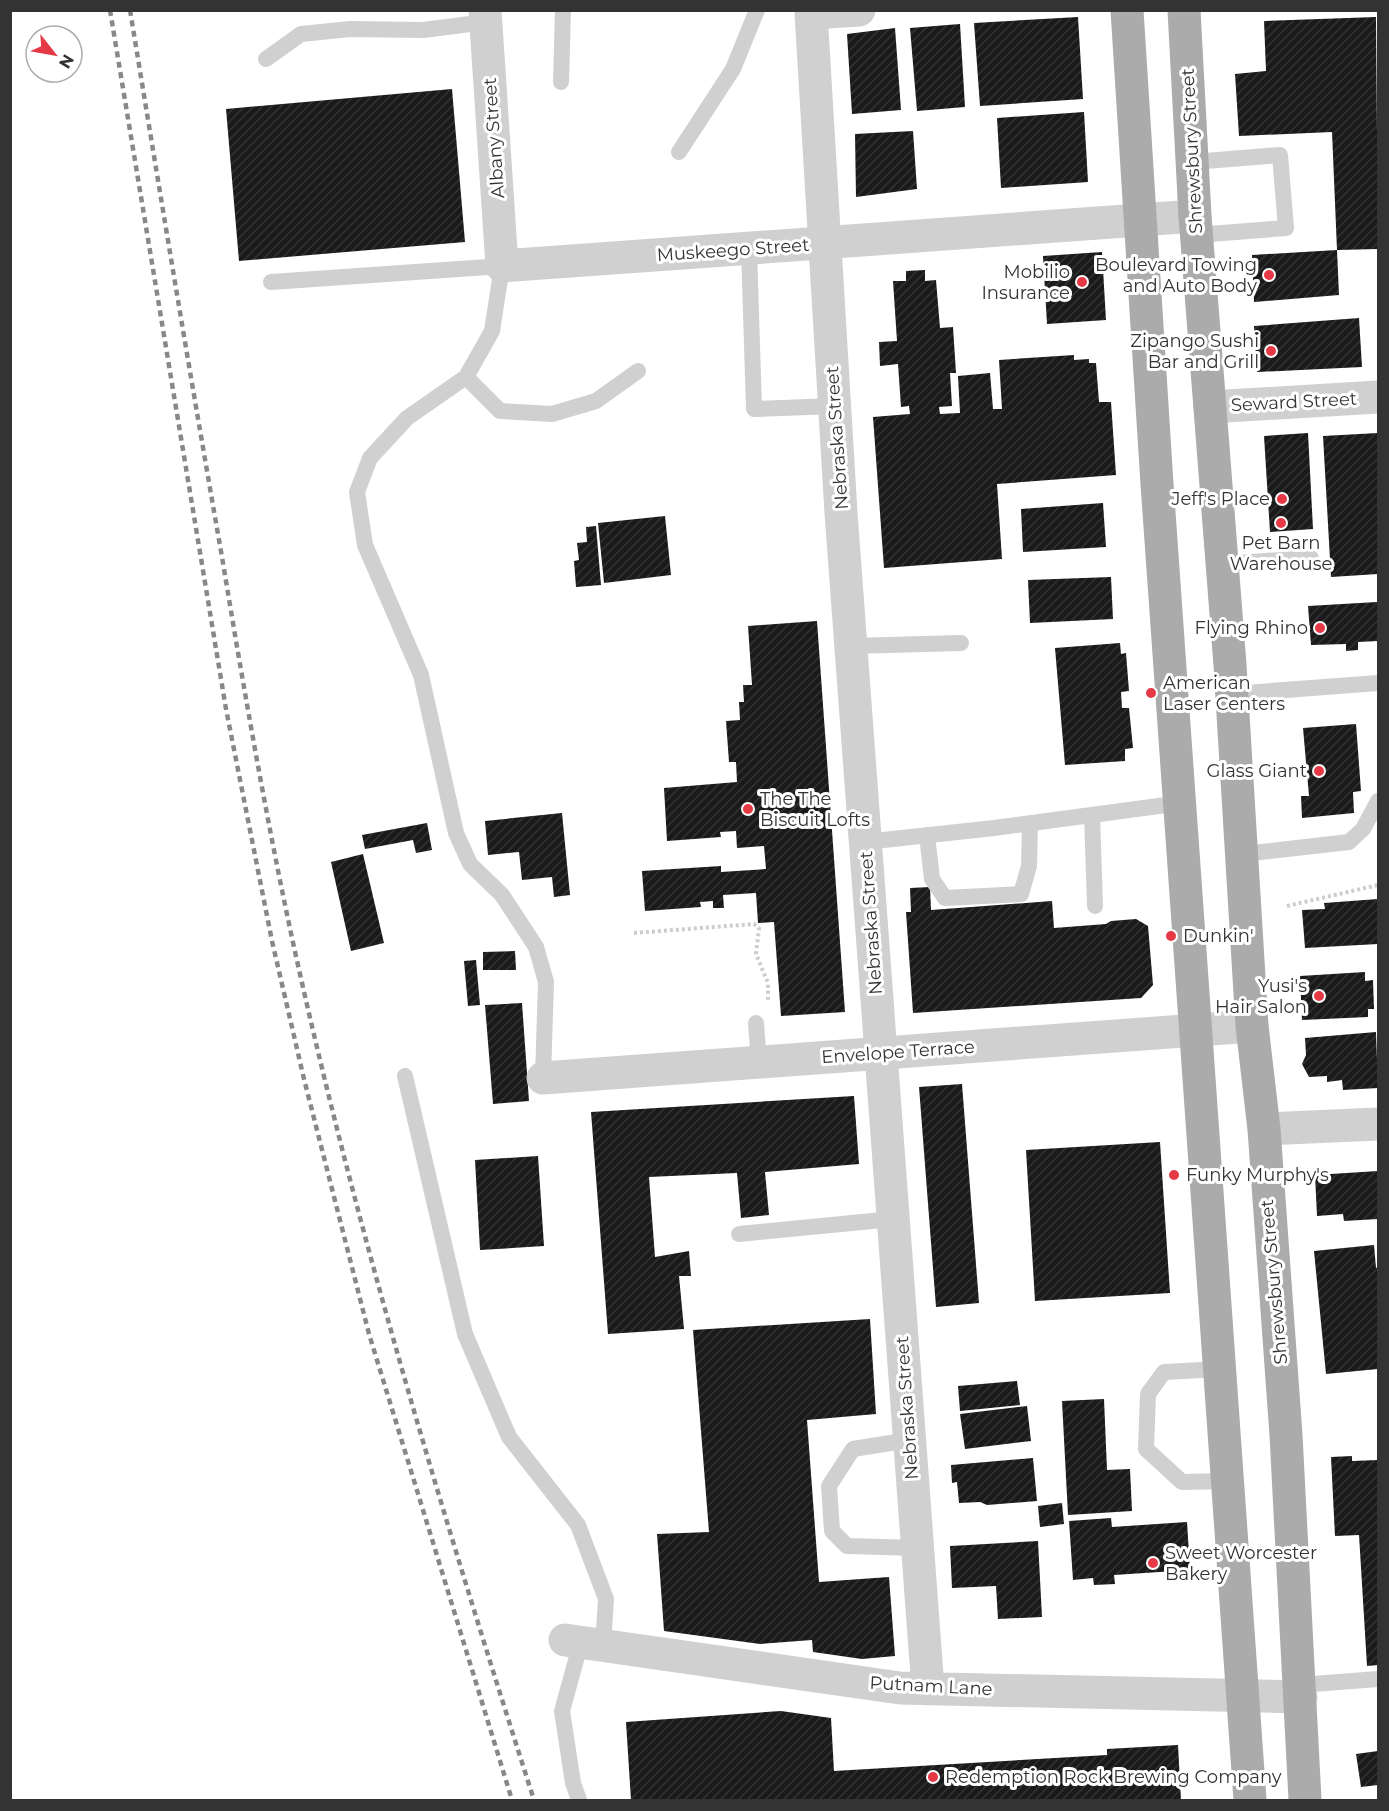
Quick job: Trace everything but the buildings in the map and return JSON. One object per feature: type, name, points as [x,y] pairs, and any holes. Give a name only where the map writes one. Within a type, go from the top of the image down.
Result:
[{"type":"main road","points":[[1127,10],[1250,1800]]},
{"type":"main road","name":"Shrewsbury Street","points":[[1184,10],[1196,226],[1243,854],[1252,1026],[1264,1129],[1305,1800]]},
{"type":"street","name":"Nebraska Street","points":[[858,10],[812,13],[824,243],[851,646],[928,1689]]},
{"type":"street","name":"Albany Street","points":[[486,16],[502,266]]},
{"type":"street","name":"Muskeego Street","points":[[502,266],[1141,220],[1196,226]]},
{"type":"street","name":"Seward Street","points":[[1210,407],[1378,397]]},
{"type":"street","name":"Envelope Terrace","points":[[543,1078],[1252,1026]]},
{"type":"street","points":[[1264,1129],[1378,1124]]},
{"type":"street","name":"Putnam Lane","points":[[583,1643],[900,1688],[1244,1696],[1300,1691]]},
{"type":"lane","points":[[561,82],[563,10]]},
{"type":"lane","points":[[679,152],[733,69],[757,10]]},
{"type":"lane","points":[[266,59],[301,34],[350,29],[423,30],[486,16]]},
{"type":"lane","points":[[1192,162],[1280,155],[1286,228],[1196,226]]},
{"type":"lane","points":[[749,248],[754,409],[835,406]]},
{"type":"lane","points":[[502,266],[492,332],[466,377],[407,418],[370,458],[357,492],[365,545],[421,675],[456,833],[470,864],[502,896],[536,947],[546,982],[543,1078]]},
{"type":"lane","name":"Muskeego Street","points":[[271,282],[502,266]]},
{"type":"lane","points":[[466,377],[500,411],[552,414],[596,401],[638,371]]},
{"type":"lane","points":[[1222,564],[1311,558]]},
{"type":"lane","points":[[851,646],[961,643]]},
{"type":"lane","points":[[1232,694],[1378,683]]},
{"type":"lane","points":[[1243,854],[1349,842],[1363,829],[1378,801]]},
{"type":"lane","points":[[865,842],[1030,824],[1181,803]]},
{"type":"lane","points":[[1092,815],[1095,906]]},
{"type":"lane","points":[[927,835],[932,879],[945,897],[1021,894],[1029,866],[1030,824]]},
{"type":"lane","points":[[756,1023],[759,1062]]},
{"type":"lane","points":[[405,1076],[465,1334],[509,1437],[578,1525],[606,1599],[583,1643],[562,1711],[573,1783],[579,1800]]},
{"type":"lane","points":[[739,1234],[892,1219]]},
{"type":"lane","points":[[1221,1369],[1164,1372],[1148,1394],[1146,1449],[1182,1482],[1229,1481]]},
{"type":"lane","points":[[909,1440],[853,1449],[829,1486],[832,1531],[847,1546],[917,1548]]},
{"type":"lane","points":[[1300,1691],[1378,1679]]},
{"type":"path","points":[[1287,906],[1378,885]]},
{"type":"path","points":[[634,933],[754,924],[759,928],[756,954],[768,983],[768,1006]]},
{"type":"railway","points":[[110,10],[226,709],[272,941],[304,1079],[369,1334],[512,1800]]},
{"type":"railway","points":[[130,10],[246,700],[292,938],[344,1156],[403,1372],[434,1480],[534,1800]]},
{"type":"place","name":"Boulevard Towing and Auto Body","points":[[1269,275]]},
{"type":"place","name":"Mobilio Insurance","points":[[1082,282]]},
{"type":"place","name":"Zipango Sushi Bar and Grill","points":[[1271,351]]},
{"type":"place","name":"Jeff's Place","points":[[1282,499]]},
{"type":"place","name":"Pet Barn Warehouse","points":[[1281,523]]},
{"type":"place","name":"Flying Rhino","points":[[1320,628]]},
{"type":"place","name":"American Laser Centers","points":[[1151,693]]},
{"type":"place","name":"Glass Giant","points":[[1319,771]]},
{"type":"place","name":"The The Biscuit Lofts","points":[[748,809]]},
{"type":"place","name":"Dunkin'","points":[[1171,936]]},
{"type":"place","name":"Yusi's Hair Salon","points":[[1319,996]]},
{"type":"place","name":"Funky Murphy's","points":[[1174,1175]]},
{"type":"place","name":"Sweet Worcester Bakery","points":[[1153,1563]]},
{"type":"place","name":"Redemption Rock Brewing Company","points":[[933,1777]]}]
